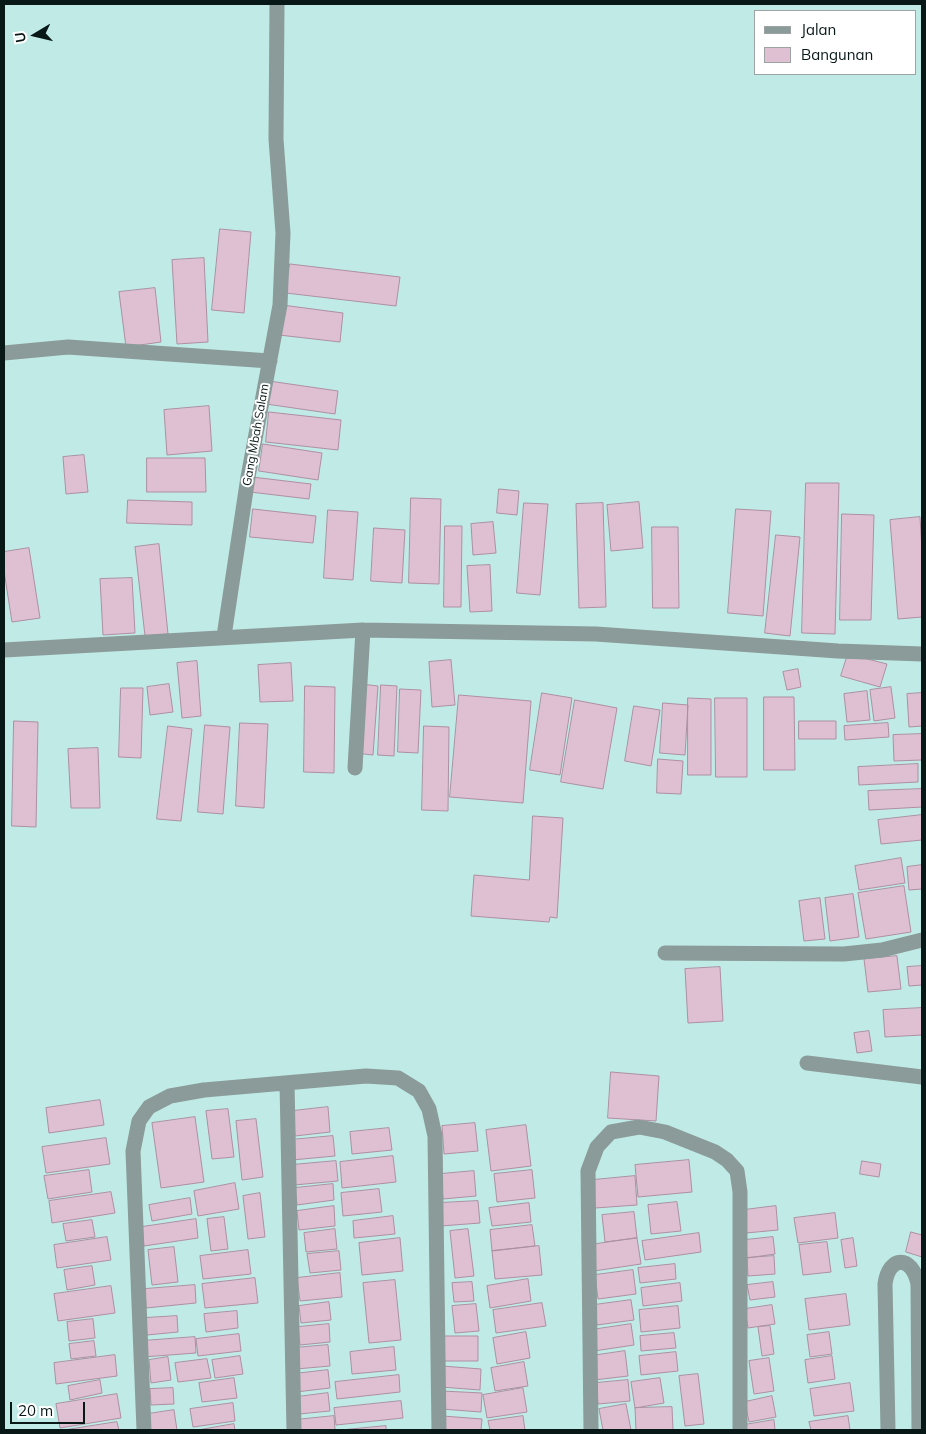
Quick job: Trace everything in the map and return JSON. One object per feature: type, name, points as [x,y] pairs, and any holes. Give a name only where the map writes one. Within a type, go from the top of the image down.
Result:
[{"type":"street","name":"Gang Mbah Salam","points":[[224,636],[248,477],[280,305],[283,232],[276,139],[277,4]]},
{"type":"street","points":[[4,353],[68,347],[270,361]]},
{"type":"street","points":[[355,768],[363,630]]},
{"type":"street","points":[[4,650],[224,636],[363,630],[596,634],[838,651],[922,654]]},
{"type":"street","points":[[665,953],[844,954],[882,950],[922,940]]},
{"type":"street","points":[[807,1063],[922,1077]]},
{"type":"street","points":[[144,1430],[133,1151],[139,1121],[149,1107],[170,1096],[204,1090],[366,1076],[398,1078],[419,1091],[429,1109],[435,1136],[439,1430]]},
{"type":"street","points":[[287,1083],[294,1430]]},
{"type":"street","points":[[591,1430],[588,1171],[597,1147],[611,1132],[639,1127],[665,1132],[715,1152],[727,1160],[737,1171],[740,1192],[740,1430]]},
{"type":"street","points":[[888,1430],[884,1284],[886,1274],[894,1264],[900,1263],[906,1263],[912,1267],[918,1284],[919,1430]]},
{"type":"building","points":[[220,229],[251,232],[244,313],[212,310]]},
{"type":"building","points":[[204,258],[208,342],[177,344],[172,260]]},
{"type":"building","points":[[290,264],[400,277],[396,306],[286,293]]},
{"type":"building","points":[[155,288],[161,342],[126,347],[119,292]]},
{"type":"building","points":[[282,305],[343,313],[340,342],[279,335]]},
{"type":"building","points":[[269,381],[338,391],[335,414],[266,404]]},
{"type":"building","points":[[209,406],[212,451],[167,455],[164,410]]},
{"type":"building","points":[[269,412],[341,420],[338,450],[266,442]]},
{"type":"building","points":[[263,444],[322,453],[318,480],[259,471]]},
{"type":"building","points":[[84,455],[88,492],[66,494],[63,457]]},
{"type":"building","points":[[147,458],[205,458],[206,492],[147,492]]},
{"type":"building","points":[[252,477],[311,484],[309,499],[250,492]]},
{"type":"building","points":[[806,483],[839,483],[835,634],[802,633]]},
{"type":"building","points":[[499,489],[519,491],[517,515],[497,513]]},
{"type":"building","points":[[411,498],[441,499],[439,584],[409,583]]},
{"type":"building","points":[[128,500],[192,502],[192,525],[127,523]]},
{"type":"building","points":[[639,502],[643,548],[611,551],[607,505]]},
{"type":"building","points":[[524,503],[548,504],[540,595],[517,593]]},
{"type":"building","points":[[603,503],[606,607],[579,608],[576,504]]},
{"type":"building","points":[[253,509],[316,516],[313,543],[250,537]]},
{"type":"building","points":[[736,509],[771,511],[763,616],[728,613]]},
{"type":"building","points":[[328,510],[358,512],[353,580],[324,578]]},
{"type":"building","points":[[842,514],[874,515],[871,620],[840,620]]},
{"type":"building","points":[[920,517],[922,617],[898,619],[890,520]]},
{"type":"building","points":[[493,522],[496,553],[473,555],[471,524]]},
{"type":"building","points":[[445,526],[462,526],[461,607],[444,607]]},
{"type":"building","points":[[652,527],[678,527],[679,608],[653,608]]},
{"type":"building","points":[[374,528],[405,530],[402,583],[371,581]]},
{"type":"building","points":[[776,535],[800,537],[790,636],[765,633]]},
{"type":"building","points":[[159,544],[168,634],[145,636],[135,547]]},
{"type":"building","points":[[29,548],[40,618],[12,622],[4,571],[4,552]]},
{"type":"building","points":[[490,565],[492,611],[470,612],[467,566]]},
{"type":"building","points":[[132,578],[135,633],[103,635],[100,579]]},
{"type":"building","points":[[848,654],[887,664],[880,687],[841,676]]},
{"type":"building","points":[[451,660],[455,705],[432,707],[429,662]]},
{"type":"building","points":[[197,661],[201,716],[182,718],[177,663]]},
{"type":"building","points":[[291,663],[293,701],[260,702],[258,665]]},
{"type":"building","points":[[798,669],[801,687],[787,690],[783,672]]},
{"type":"building","points":[[169,684],[173,712],[150,715],[147,687]]},
{"type":"building","points":[[361,684],[378,686],[373,755],[355,753]]},
{"type":"building","points":[[381,685],[397,686],[394,756],[378,755]]},
{"type":"building","points":[[305,686],[335,687],[334,773],[304,772]]},
{"type":"building","points":[[891,687],[895,718],[874,721],[870,690]]},
{"type":"building","points":[[121,688],[143,688],[141,758],[119,757]]},
{"type":"building","points":[[400,689],[421,690],[418,753],[398,752]]},
{"type":"building","points":[[867,691],[870,720],[847,722],[844,694]]},
{"type":"building","points":[[542,693],[572,698],[560,775],[530,770]]},
{"type":"building","points":[[922,693],[922,726],[909,727],[907,694]]},
{"type":"building","points":[[459,695],[531,701],[523,803],[450,797]]},
{"type":"building","points":[[764,697],[794,697],[795,770],[764,770]]},
{"type":"building","points":[[688,698],[711,699],[711,775],[688,775]]},
{"type":"building","points":[[715,698],[747,698],[747,777],[716,777]]},
{"type":"building","points":[[575,700],[617,708],[603,789],[561,782]]},
{"type":"building","points":[[663,703],[688,705],[685,755],[660,753]]},
{"type":"building","points":[[634,706],[660,710],[651,766],[625,761]]},
{"type":"building","points":[[14,721],[38,722],[36,827],[12,826]]},
{"type":"building","points":[[799,721],[836,721],[836,739],[799,739]]},
{"type":"building","points":[[240,723],[268,724],[264,808],[236,806]]},
{"type":"building","points":[[888,723],[889,737],[845,740],[844,726]]},
{"type":"building","points":[[205,725],[230,727],[223,814],[198,812]]},
{"type":"building","points":[[168,726],[192,729],[181,821],[157,819]]},
{"type":"building","points":[[424,726],[449,727],[448,811],[422,810]]},
{"type":"building","points":[[922,734],[922,760],[894,761],[893,735]]},
{"type":"building","points":[[98,748],[100,808],[71,808],[68,749]]},
{"type":"building","points":[[658,759],[683,761],[681,794],[657,793]]},
{"type":"building","points":[[918,764],[918,782],[859,785],[858,767]]},
{"type":"building","points":[[922,789],[922,807],[869,810],[868,791]]},
{"type":"building","points":[[922,815],[922,840],[881,844],[878,820]]},
{"type":"building","points":[[533,816],[563,818],[557,918],[550,917],[549,922],[471,916],[474,875],[529,880]]},
{"type":"building","points":[[901,858],[905,883],[859,890],[855,866]]},
{"type":"building","points":[[922,865],[922,889],[909,890],[907,867]]},
{"type":"building","points":[[904,886],[911,932],[866,939],[858,893]]},
{"type":"building","points":[[853,894],[859,937],[830,941],[825,898]]},
{"type":"building","points":[[820,898],[825,939],[804,941],[799,901]]},
{"type":"building","points":[[897,956],[901,989],[868,992],[864,959]]},
{"type":"building","points":[[922,966],[922,985],[909,986],[907,967]]},
{"type":"building","points":[[720,967],[723,1021],[688,1023],[685,969]]},
{"type":"building","points":[[922,1008],[922,1035],[885,1037],[883,1010]]},
{"type":"building","points":[[869,1031],[872,1051],[857,1053],[854,1033]]},
{"type":"building","points":[[611,1072],[659,1076],[656,1121],[608,1118]]},
{"type":"building","points":[[100,1100],[104,1125],[49,1133],[46,1108]]},
{"type":"building","points":[[328,1107],[330,1132],[295,1136],[293,1111]]},
{"type":"building","points":[[228,1109],[234,1157],[212,1159],[206,1111]]},
{"type":"building","points":[[195,1117],[204,1182],[161,1188],[152,1123]]},
{"type":"building","points":[[256,1119],[263,1177],[242,1180],[236,1121]]},
{"type":"building","points":[[475,1123],[478,1151],[444,1154],[442,1126]]},
{"type":"building","points":[[526,1125],[531,1166],[491,1171],[486,1130]]},
{"type":"building","points":[[389,1128],[392,1150],[352,1154],[350,1132]]},
{"type":"building","points":[[333,1136],[335,1156],[292,1160],[290,1140]]},
{"type":"building","points":[[106,1138],[110,1164],[46,1173],[42,1147]]},
{"type":"building","points":[[393,1156],[396,1182],[342,1188],[340,1162]]},
{"type":"building","points":[[689,1160],[692,1192],[638,1197],[635,1165]]},
{"type":"building","points":[[336,1161],[338,1181],[294,1185],[292,1165]]},
{"type":"building","points":[[862,1161],[881,1164],[879,1177],[860,1174]]},
{"type":"building","points":[[89,1170],[92,1192],[48,1199],[44,1176]]},
{"type":"building","points":[[532,1170],[535,1198],[497,1202],[494,1174]]},
{"type":"building","points":[[474,1171],[476,1196],[443,1199],[441,1174]]},
{"type":"building","points":[[635,1176],[637,1205],[595,1208],[593,1180]]},
{"type":"building","points":[[235,1183],[239,1209],[198,1216],[194,1191]]},
{"type":"building","points":[[333,1184],[334,1200],[297,1205],[295,1188]]},
{"type":"building","points":[[379,1189],[382,1212],[343,1216],[341,1193]]},
{"type":"building","points":[[111,1192],[115,1213],[52,1223],[49,1201]]},
{"type":"building","points":[[260,1193],[265,1237],[248,1239],[243,1196]]},
{"type":"building","points":[[190,1198],[192,1214],[152,1221],[149,1205]]},
{"type":"building","points":[[478,1201],[480,1223],[441,1226],[439,1203]]},
{"type":"building","points":[[677,1202],[681,1231],[651,1234],[648,1205]]},
{"type":"building","points":[[529,1203],[531,1222],[492,1226],[489,1208]]},
{"type":"building","points":[[334,1206],[335,1226],[299,1230],[297,1211]]},
{"type":"building","points":[[776,1206],[778,1230],[746,1233],[744,1210]]},
{"type":"building","points":[[634,1212],[637,1238],[605,1242],[602,1215]]},
{"type":"building","points":[[835,1213],[838,1238],[798,1243],[794,1218]]},
{"type":"building","points":[[393,1216],[395,1234],[354,1238],[353,1221]]},
{"type":"building","points":[[224,1217],[228,1249],[211,1251],[207,1219]]},
{"type":"building","points":[[196,1219],[198,1238],[144,1246],[142,1227]]},
{"type":"building","points":[[92,1220],[95,1237],[66,1241],[63,1224]]},
{"type":"building","points":[[532,1225],[535,1246],[492,1251],[490,1230]]},
{"type":"building","points":[[335,1229],[337,1249],[306,1252],[304,1233]]},
{"type":"building","points":[[468,1229],[474,1276],[455,1278],[450,1231]]},
{"type":"building","points":[[911,1232],[922,1235],[922,1257],[906,1252]]},
{"type":"building","points":[[699,1233],[701,1252],[645,1260],[642,1241]]},
{"type":"building","points":[[107,1237],[111,1260],[57,1268],[54,1245]]},
{"type":"building","points":[[773,1237],[775,1254],[747,1258],[745,1240]]},
{"type":"building","points":[[400,1238],[403,1271],[362,1275],[359,1243]]},
{"type":"building","points":[[637,1238],[641,1264],[594,1271],[590,1245]]},
{"type":"building","points":[[853,1238],[857,1266],[845,1268],[841,1240]]},
{"type":"building","points":[[827,1242],[831,1272],[803,1275],[799,1245]]},
{"type":"building","points":[[539,1246],[542,1275],[495,1279],[492,1251]]},
{"type":"building","points":[[174,1247],[178,1282],[152,1285],[148,1250]]},
{"type":"building","points":[[248,1250],[251,1274],[203,1279],[200,1256]]},
{"type":"building","points":[[339,1251],[341,1270],[310,1273],[307,1254]]},
{"type":"building","points":[[774,1256],[775,1274],[748,1276],[747,1258]]},
{"type":"building","points":[[675,1264],[676,1279],[640,1283],[638,1268]]},
{"type":"building","points":[[92,1266],[95,1285],[67,1290],[64,1270]]},
{"type":"building","points":[[633,1270],[636,1294],[598,1299],[595,1275]]},
{"type":"building","points":[[340,1273],[342,1297],[300,1301],[297,1278]]},
{"type":"building","points":[[255,1278],[258,1303],[205,1308],[202,1284]]},
{"type":"building","points":[[528,1279],[531,1301],[490,1308],[487,1286]]},
{"type":"building","points":[[395,1280],[401,1340],[369,1343],[363,1283]]},
{"type":"building","points":[[472,1282],[474,1301],[454,1302],[452,1283]]},
{"type":"building","points":[[773,1282],[775,1297],[750,1300],[747,1285]]},
{"type":"building","points":[[680,1283],[682,1301],[643,1306],[641,1288]]},
{"type":"building","points":[[195,1285],[196,1303],[146,1308],[145,1289]]},
{"type":"building","points":[[111,1286],[115,1313],[58,1321],[54,1294]]},
{"type":"building","points":[[846,1294],[850,1325],[809,1330],[805,1299]]},
{"type":"building","points":[[631,1300],[634,1320],[597,1325],[594,1305]]},
{"type":"building","points":[[329,1302],[331,1320],[301,1323],[299,1306]]},
{"type":"building","points":[[542,1303],[546,1326],[496,1333],[493,1310]]},
{"type":"building","points":[[476,1304],[479,1331],[455,1333],[452,1306]]},
{"type":"building","points":[[772,1305],[775,1324],[748,1328],[745,1309]]},
{"type":"building","points":[[678,1306],[680,1328],[641,1332],[639,1310]]},
{"type":"building","points":[[237,1311],[238,1328],[206,1332],[204,1314]]},
{"type":"building","points":[[177,1316],[178,1332],[147,1335],[145,1318]]},
{"type":"building","points":[[93,1319],[95,1338],[69,1341],[67,1322]]},
{"type":"building","points":[[329,1324],[330,1342],[300,1345],[298,1327]]},
{"type":"building","points":[[631,1324],[634,1345],[594,1351],[591,1330]]},
{"type":"building","points":[[770,1326],[774,1354],[762,1356],[758,1327]]},
{"type":"building","points":[[526,1332],[530,1358],[497,1364],[493,1338]]},
{"type":"building","points":[[829,1332],[832,1354],[810,1357],[807,1335]]},
{"type":"building","points":[[674,1333],[676,1348],[641,1351],[640,1336]]},
{"type":"building","points":[[239,1334],[241,1351],[198,1356],[196,1339]]},
{"type":"building","points":[[440,1336],[478,1336],[478,1361],[440,1361]]},
{"type":"building","points":[[195,1337],[196,1353],[143,1357],[142,1341]]},
{"type":"building","points":[[94,1341],[96,1356],[71,1359],[69,1344]]},
{"type":"building","points":[[328,1345],[330,1366],[296,1369],[294,1348]]},
{"type":"building","points":[[394,1347],[396,1370],[352,1374],[350,1352]]},
{"type":"building","points":[[625,1351],[628,1376],[594,1380],[591,1356]]},
{"type":"building","points":[[676,1352],[678,1371],[641,1375],[639,1356]]},
{"type":"building","points":[[115,1355],[117,1376],[56,1384],[54,1363]]},
{"type":"building","points":[[240,1356],[243,1374],[215,1378],[212,1360]]},
{"type":"building","points":[[832,1356],[835,1379],[808,1383],[805,1360]]},
{"type":"building","points":[[168,1357],[171,1380],[151,1383],[149,1360]]},
{"type":"building","points":[[769,1358],[774,1391],[754,1394],[749,1361]]},
{"type":"building","points":[[207,1359],[211,1378],[178,1382],[175,1363]]},
{"type":"building","points":[[524,1362],[528,1386],[495,1391],[491,1368]]},
{"type":"building","points":[[442,1366],[481,1369],[480,1390],[441,1387]]},
{"type":"building","points":[[328,1370],[330,1388],[296,1392],[294,1374]]},
{"type":"building","points":[[698,1374],[704,1424],[685,1426],[679,1376]]},
{"type":"building","points":[[399,1375],[400,1392],[337,1399],[335,1382]]},
{"type":"building","points":[[234,1378],[237,1398],[202,1402],[199,1383]]},
{"type":"building","points":[[660,1378],[664,1403],[635,1408],[631,1382]]},
{"type":"building","points":[[100,1380],[102,1393],[70,1400],[68,1386]]},
{"type":"building","points":[[628,1380],[630,1401],[598,1404],[596,1383]]},
{"type":"building","points":[[850,1383],[854,1411],[814,1416],[810,1389]]},
{"type":"building","points":[[173,1388],[174,1404],[151,1405],[150,1389]]},
{"type":"building","points":[[523,1388],[527,1412],[487,1418],[483,1395]]},
{"type":"building","points":[[442,1391],[482,1393],[481,1412],[441,1409]]},
{"type":"building","points":[[328,1393],[330,1411],[299,1414],[297,1397]]},
{"type":"building","points":[[117,1394],[121,1418],[60,1428],[56,1404]]},
{"type":"building","points":[[772,1396],[776,1417],[749,1422],[745,1402]]},
{"type":"building","points":[[401,1401],[403,1418],[336,1425],[334,1408]]},
{"type":"building","points":[[233,1403],[235,1421],[193,1427],[190,1409]]},
{"type":"building","points":[[626,1404],[631,1430],[603,1430],[599,1409]]},
{"type":"building","points":[[672,1407],[673,1430],[636,1430],[635,1408]]},
{"type":"building","points":[[174,1410],[177,1430],[150,1430],[148,1414]]},
{"type":"building","points":[[334,1416],[335,1430],[296,1430],[295,1420]]},
{"type":"building","points":[[443,1416],[482,1419],[481,1430],[442,1430]]},
{"type":"building","points":[[523,1416],[525,1430],[490,1430],[488,1421]]},
{"type":"building","points":[[848,1416],[850,1430],[811,1430],[809,1422]]},
{"type":"building","points":[[774,1420],[775,1430],[745,1430],[744,1425]]},
{"type":"building","points":[[117,1422],[119,1430],[64,1430]]},
{"type":"building","points":[[234,1424],[235,1430],[198,1430]]},
{"type":"building","points":[[386,1426],[386,1430],[341,1430]]}]
